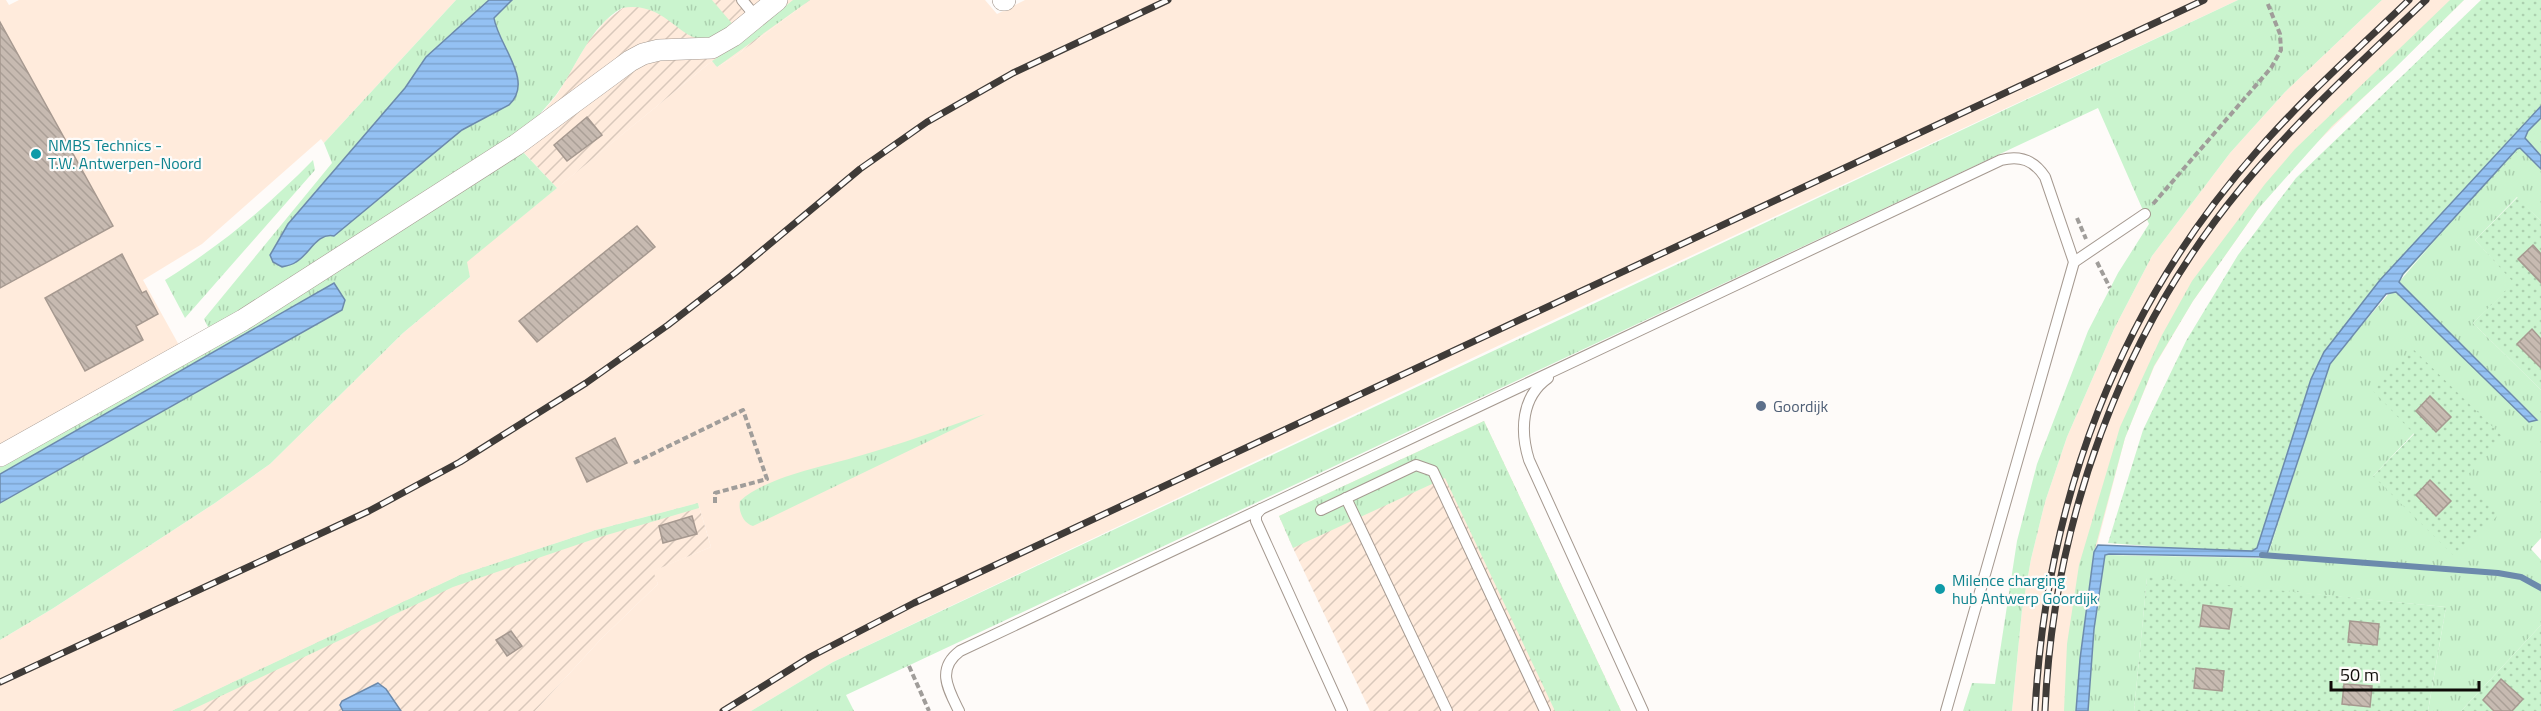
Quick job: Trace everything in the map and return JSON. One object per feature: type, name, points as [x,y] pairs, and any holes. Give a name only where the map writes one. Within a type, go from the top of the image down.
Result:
[{"type":"street","points":[[0,456],[243,320],[539,130],[630,61],[643,54],[659,50],[712,48],[733,36],[777,0]]},
{"type":"lane","points":[[742,0],[756,17]]},
{"type":"lane","points":[[959,711],[945,682],[945,673],[952,657],[960,651],[2011,157],[2031,162],[2045,177],[2074,262],[1946,711]]},
{"type":"lane","points":[[2074,262],[2145,214]]},
{"type":"lane","points":[[1560,369],[1543,381],[1531,398],[1523,418],[1523,439],[1529,460],[1643,711]]},
{"type":"lane","points":[[1321,510],[1416,465],[1433,471],[1545,711]]},
{"type":"lane","points":[[1346,498],[1448,711]]},
{"type":"lane","points":[[1261,509],[1256,515],[1256,521],[1342,711]]},
{"type":"path","points":[[2145,214],[2271,68],[2281,50],[2280,34],[2267,2]]},
{"type":"path","points":[[634,463],[743,410],[767,479],[715,493],[716,506]]},
{"type":"path","points":[[909,666],[929,711]]},
{"type":"shaded area","points":[[0,0],[6,0],[9,5],[19,0],[456,0],[324,143],[321,139],[202,244],[143,280],[180,347],[0,448]]},
{"type":"shaded area","points":[[649,0],[810,0],[734,57],[717,67],[712,61],[557,188],[511,139],[543,112],[558,93],[589,40],[606,20],[624,7]]},
{"type":"shaded area","points":[[810,0],[985,0],[997,14],[1025,0],[2238,0],[1485,352],[833,662],[751,711],[535,711],[601,639],[658,584],[652,571],[711,547],[698,503],[596,530],[460,575],[172,711],[0,711],[0,640],[52,609],[215,503],[270,464],[403,333],[470,277],[466,262],[712,61],[717,67],[734,57]]},
{"type":"shaded area","points":[[2382,0],[2464,0],[2300,159],[2258,209],[2193,301],[2154,367],[2125,438],[2096,549],[2076,711],[2012,711],[2022,610],[2031,559],[2045,502],[2067,437],[2114,329],[2152,256],[2230,153],[2285,92]]},
{"type":"shaded area","points":[[1484,421],[1621,711],[1370,711],[1279,516]]},
{"type":"shaded area","points":[[698,503],[711,547],[653,571],[658,584],[601,639],[535,711],[172,711],[460,575],[596,530]]},
{"type":"green space","points":[[456,0],[712,0],[735,27],[710,39],[699,39],[690,36],[651,10],[637,7],[622,8],[601,25],[592,36],[556,95],[522,132],[210,331],[204,319],[332,163],[324,143]]},
{"type":"green space","points":[[793,0],[810,0],[717,67],[712,61],[740,43]]},
{"type":"green space","points":[[2238,0],[2382,0],[2285,92],[2230,153],[2152,256],[2114,329],[2067,437],[2045,502],[2031,559],[2022,610],[2012,711],[1963,711],[1972,683],[1995,684],[2017,541],[2037,464],[2088,331],[2118,273],[2149,224],[2098,108],[846,695],[854,711],[751,711],[833,662]]},
{"type":"green space","points":[[2450,0],[2464,0],[2332,126],[2258,209],[2193,301],[2154,366],[2125,438],[2094,552],[2080,659],[2076,711],[2064,711],[2067,644],[2079,565],[2120,427],[2162,335],[2192,281],[2265,184],[2295,149]]},
{"type":"green space","points":[[2481,0],[2541,0],[2541,126],[2386,294],[2334,357],[2327,371],[2268,555],[2108,543],[2143,430],[2186,341],[2238,255],[2296,178]]},
{"type":"green space","points":[[2541,118],[2541,221],[2517,197],[2475,240],[2515,283],[2473,323],[2541,390],[2541,538],[2531,549],[2541,560],[2541,625],[2461,711],[2428,711],[2446,607],[2147,578],[2134,711],[2088,711],[2094,629],[2105,555],[2262,558],[2268,555],[2327,371],[2334,357]],"holes":[[[2414,433],[2463,480],[2373,476]]]},
{"type":"green space","points":[[523,152],[557,188],[467,262],[470,277],[403,333],[270,464],[215,503],[52,609],[0,640],[0,465]]},
{"type":"green space","points":[[313,160],[315,170],[185,318],[165,280],[243,224]]},
{"type":"green space","points":[[2518,197],[2541,221],[2541,390],[2473,323],[2514,283],[2475,240]]},
{"type":"green space","points":[[2413,349],[2503,437],[2463,480],[2499,514],[2456,558],[2373,476],[2414,434],[2373,391]]},
{"type":"green space","points":[[985,414],[753,526],[742,516],[740,501],[765,485],[796,473],[859,456]]},
{"type":"green space","points":[[1484,421],[1621,711],[1555,711],[1445,478],[1293,548],[1279,516]]},
{"type":"green space","points":[[698,503],[699,508],[600,537],[453,587],[189,711],[172,711],[460,575],[596,530]]},
{"type":"green space","points":[[2147,577],[2446,607],[2428,711],[2134,711]]},
{"type":"green space","points":[[2541,625],[2541,711],[2461,711]]},
{"type":"water","points":[[489,0],[512,0],[494,18],[517,74],[516,95],[509,105],[462,130],[334,236],[323,237],[318,241],[301,259],[282,267],[273,262],[270,255],[288,224],[405,88],[426,57]]},
{"type":"water","points":[[2541,106],[2541,118],[2528,131],[2525,138],[2541,156],[2541,169],[2520,148],[2517,149],[2403,274],[2399,282],[2537,420],[2529,422],[2396,292],[2386,294],[2330,364],[2266,557],[2105,555],[2094,629],[2088,711],[2076,711],[2080,659],[2094,552],[2098,545],[2252,551],[2257,548],[2311,379],[2324,352],[2380,280]]},
{"type":"water","points":[[334,283],[345,300],[342,310],[0,503],[0,474]]},
{"type":"water","points":[[378,683],[386,689],[401,711],[343,711],[340,705],[342,701]]},
{"type":"building","name":"NMBS Technics - T.W. Antwerpen-Noord","points":[[0,22],[113,226],[0,288]]},
{"type":"building","points":[[587,117],[602,135],[567,161],[554,145]]},
{"type":"building","points":[[637,226],[655,247],[537,342],[519,321]]},
{"type":"building","points":[[2533,245],[2541,254],[2541,283],[2518,259]]},
{"type":"building","points":[[122,254],[142,293],[146,291],[158,314],[136,326],[143,340],[85,371],[45,298]]},
{"type":"building","points":[[2532,329],[2541,339],[2541,368],[2517,344]]},
{"type":"building","points":[[2430,396],[2451,417],[2436,432],[2416,411]]},
{"type":"building","points":[[615,438],[627,463],[587,482],[576,458]]},
{"type":"building","points":[[2430,480],[2451,501],[2436,516],[2416,495]]},
{"type":"building","points":[[692,516],[697,534],[663,543],[659,526]]},
{"type":"building","points":[[2203,605],[2232,609],[2229,629],[2200,626]]},
{"type":"building","points":[[2350,621],[2379,624],[2377,645],[2348,642]]},
{"type":"building","points":[[511,631],[522,646],[507,656],[496,640]]},
{"type":"building","points":[[2196,668],[2224,671],[2222,691],[2194,688]]},
{"type":"building","points":[[2501,679],[2523,699],[2512,711],[2494,711],[2483,700]]},
{"type":"building","points":[[2344,684],[2372,686],[2370,707],[2342,704]]},
{"type":"waterway","points":[[2262,555],[2498,573],[2521,577],[2541,588]]},
{"type":"railway","points":[[0,682],[369,511],[460,462],[586,383],[668,325],[735,273],[860,169],[927,122],[1013,73],[1168,0]]},
{"type":"railway","points":[[723,711],[810,657],[914,603],[2204,0]]},
{"type":"railway","points":[[2035,711],[2042,633],[2055,557],[2073,483],[2098,411],[2129,342],[2166,275],[2209,211],[2258,150],[2313,92],[2409,0]]},
{"type":"railway","points":[[2045,711],[2051,640],[2062,570],[2079,501],[2101,433],[2128,368],[2161,304],[2198,244],[2262,163],[2330,91],[2426,0]]},
{"type":"place","name":"NMBS Technics - T.W. Antwerpen-Noord","points":[[36,154]]},
{"type":"place","name":"Goordijk","points":[[1761,406]]},
{"type":"place","name":"Milence charging hub Antwerp Goordijk","points":[[1940,589]]}]
